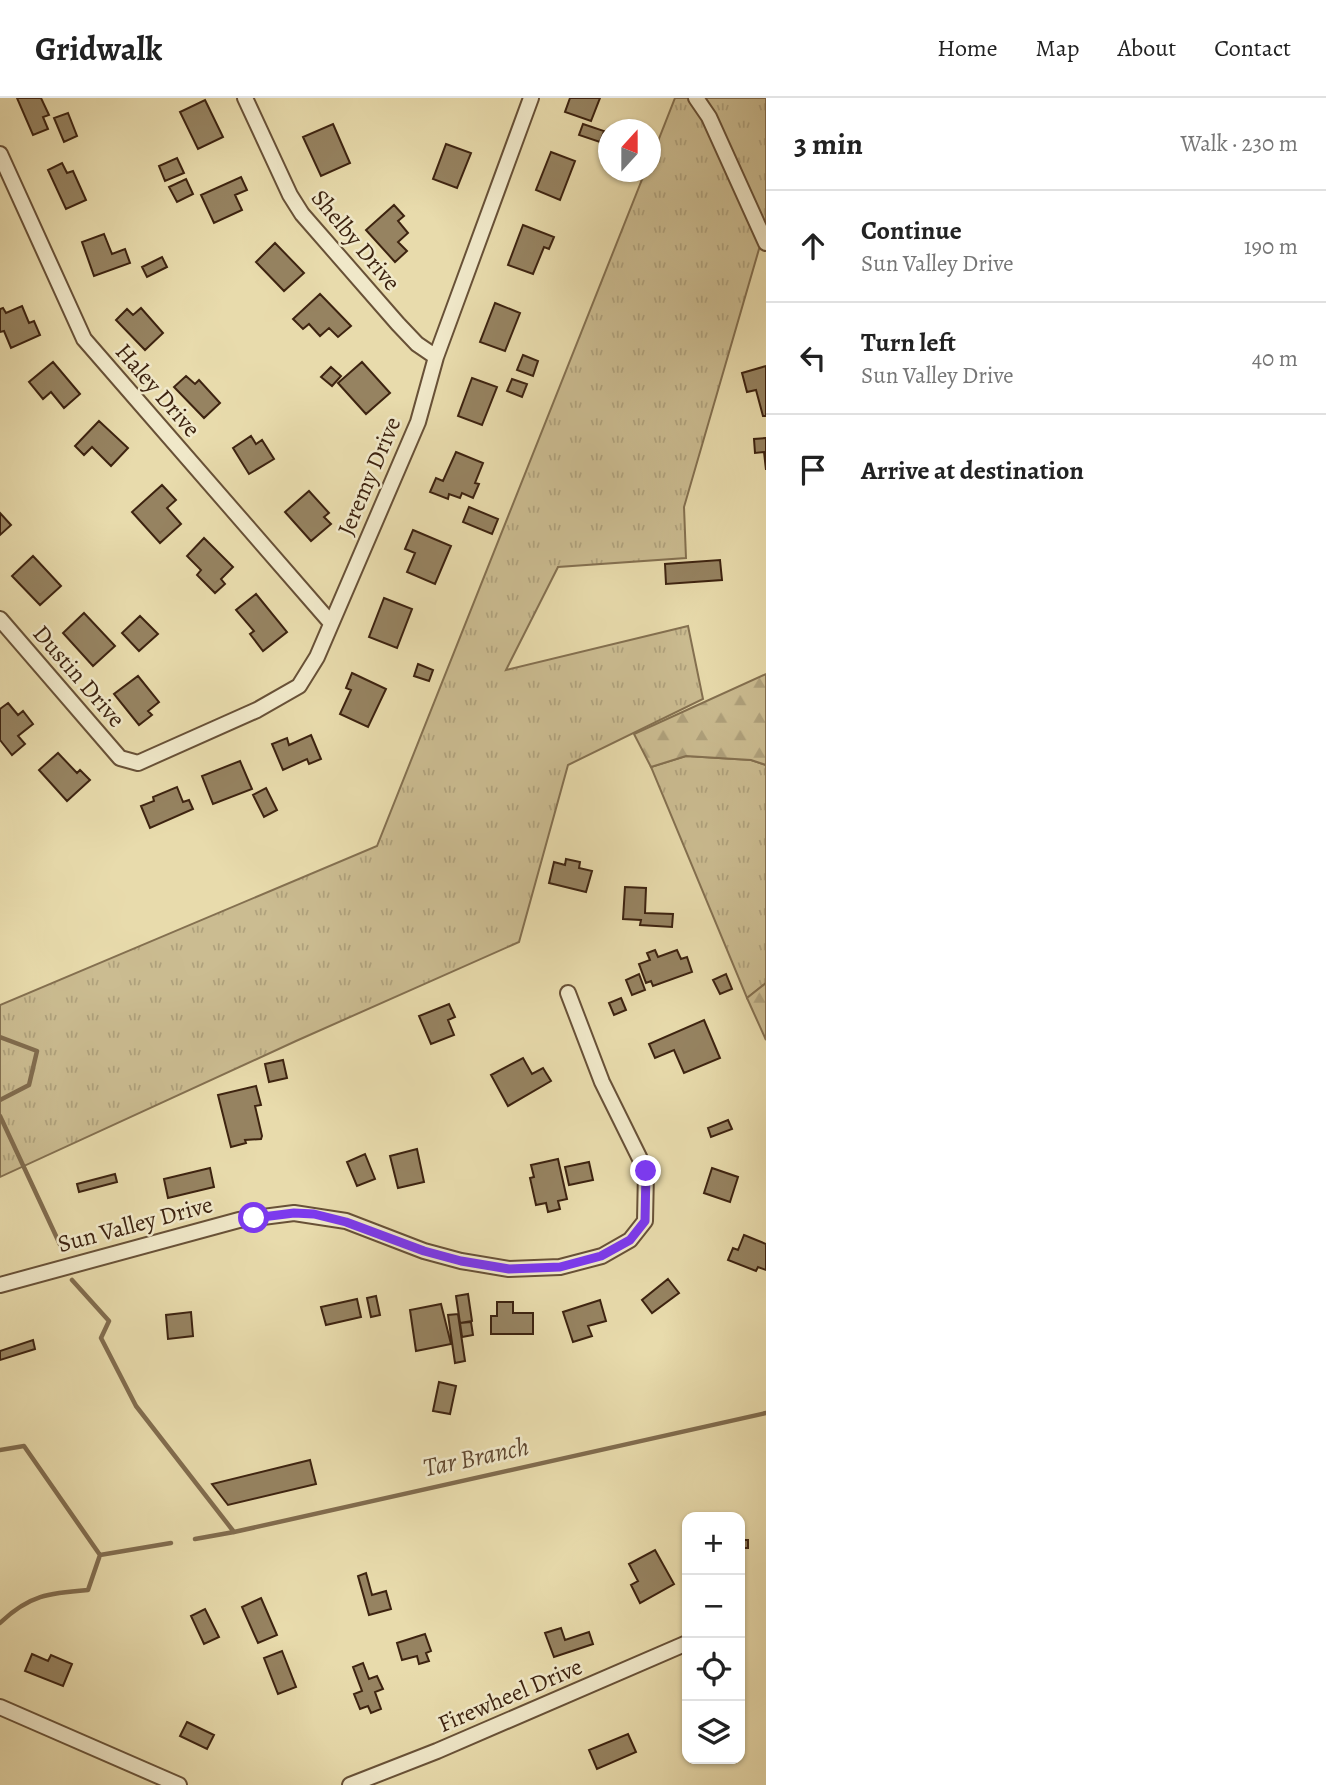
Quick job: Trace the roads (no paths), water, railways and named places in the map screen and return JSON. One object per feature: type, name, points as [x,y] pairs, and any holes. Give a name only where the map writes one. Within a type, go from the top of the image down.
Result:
[{"type":"street","name":"Shelby Drive","points":[[245,98],[290,195],[302,214],[398,324],[417,344],[436,357]]},
{"type":"street","name":"Jeremy Drive","points":[[126,760],[138,763],[257,710],[299,685],[317,657],[418,422],[436,357],[531,98]]},
{"type":"street","points":[[696,98],[709,117],[766,243]]},
{"type":"street","name":"Haley Drive","points":[[0,154],[84,339],[331,623]]},
{"type":"street","name":"Dustin Drive","points":[[0,619],[120,758],[126,760]]},
{"type":"street","name":"Sun Valley Drive","points":[[0,1285],[239,1220],[294,1213],[346,1222],[424,1251],[461,1261],[509,1269],[560,1267],[601,1256],[630,1240],[645,1221],[646,1171],[603,1082],[568,993]]},
{"type":"street","name":"Firewheel Drive","points":[[350,1785],[437,1751],[682,1645]]},
{"type":"street","points":[[0,1707],[179,1785]]},
{"type":"waterway","points":[[0,1037],[37,1051],[29,1085],[0,1100]]},
{"type":"waterway","points":[[0,1116],[63,1251]]},
{"type":"waterway","points":[[72,1280],[109,1321],[101,1338],[136,1406],[234,1532]]},
{"type":"waterway","name":"Tar Branch","points":[[195,1539],[766,1413]]},
{"type":"waterway","name":"Tar Branch","points":[[0,1450],[24,1446],[100,1555],[171,1543]]},
{"type":"waterway","points":[[0,1623],[20,1606],[40,1597],[88,1590],[100,1555]]}]
